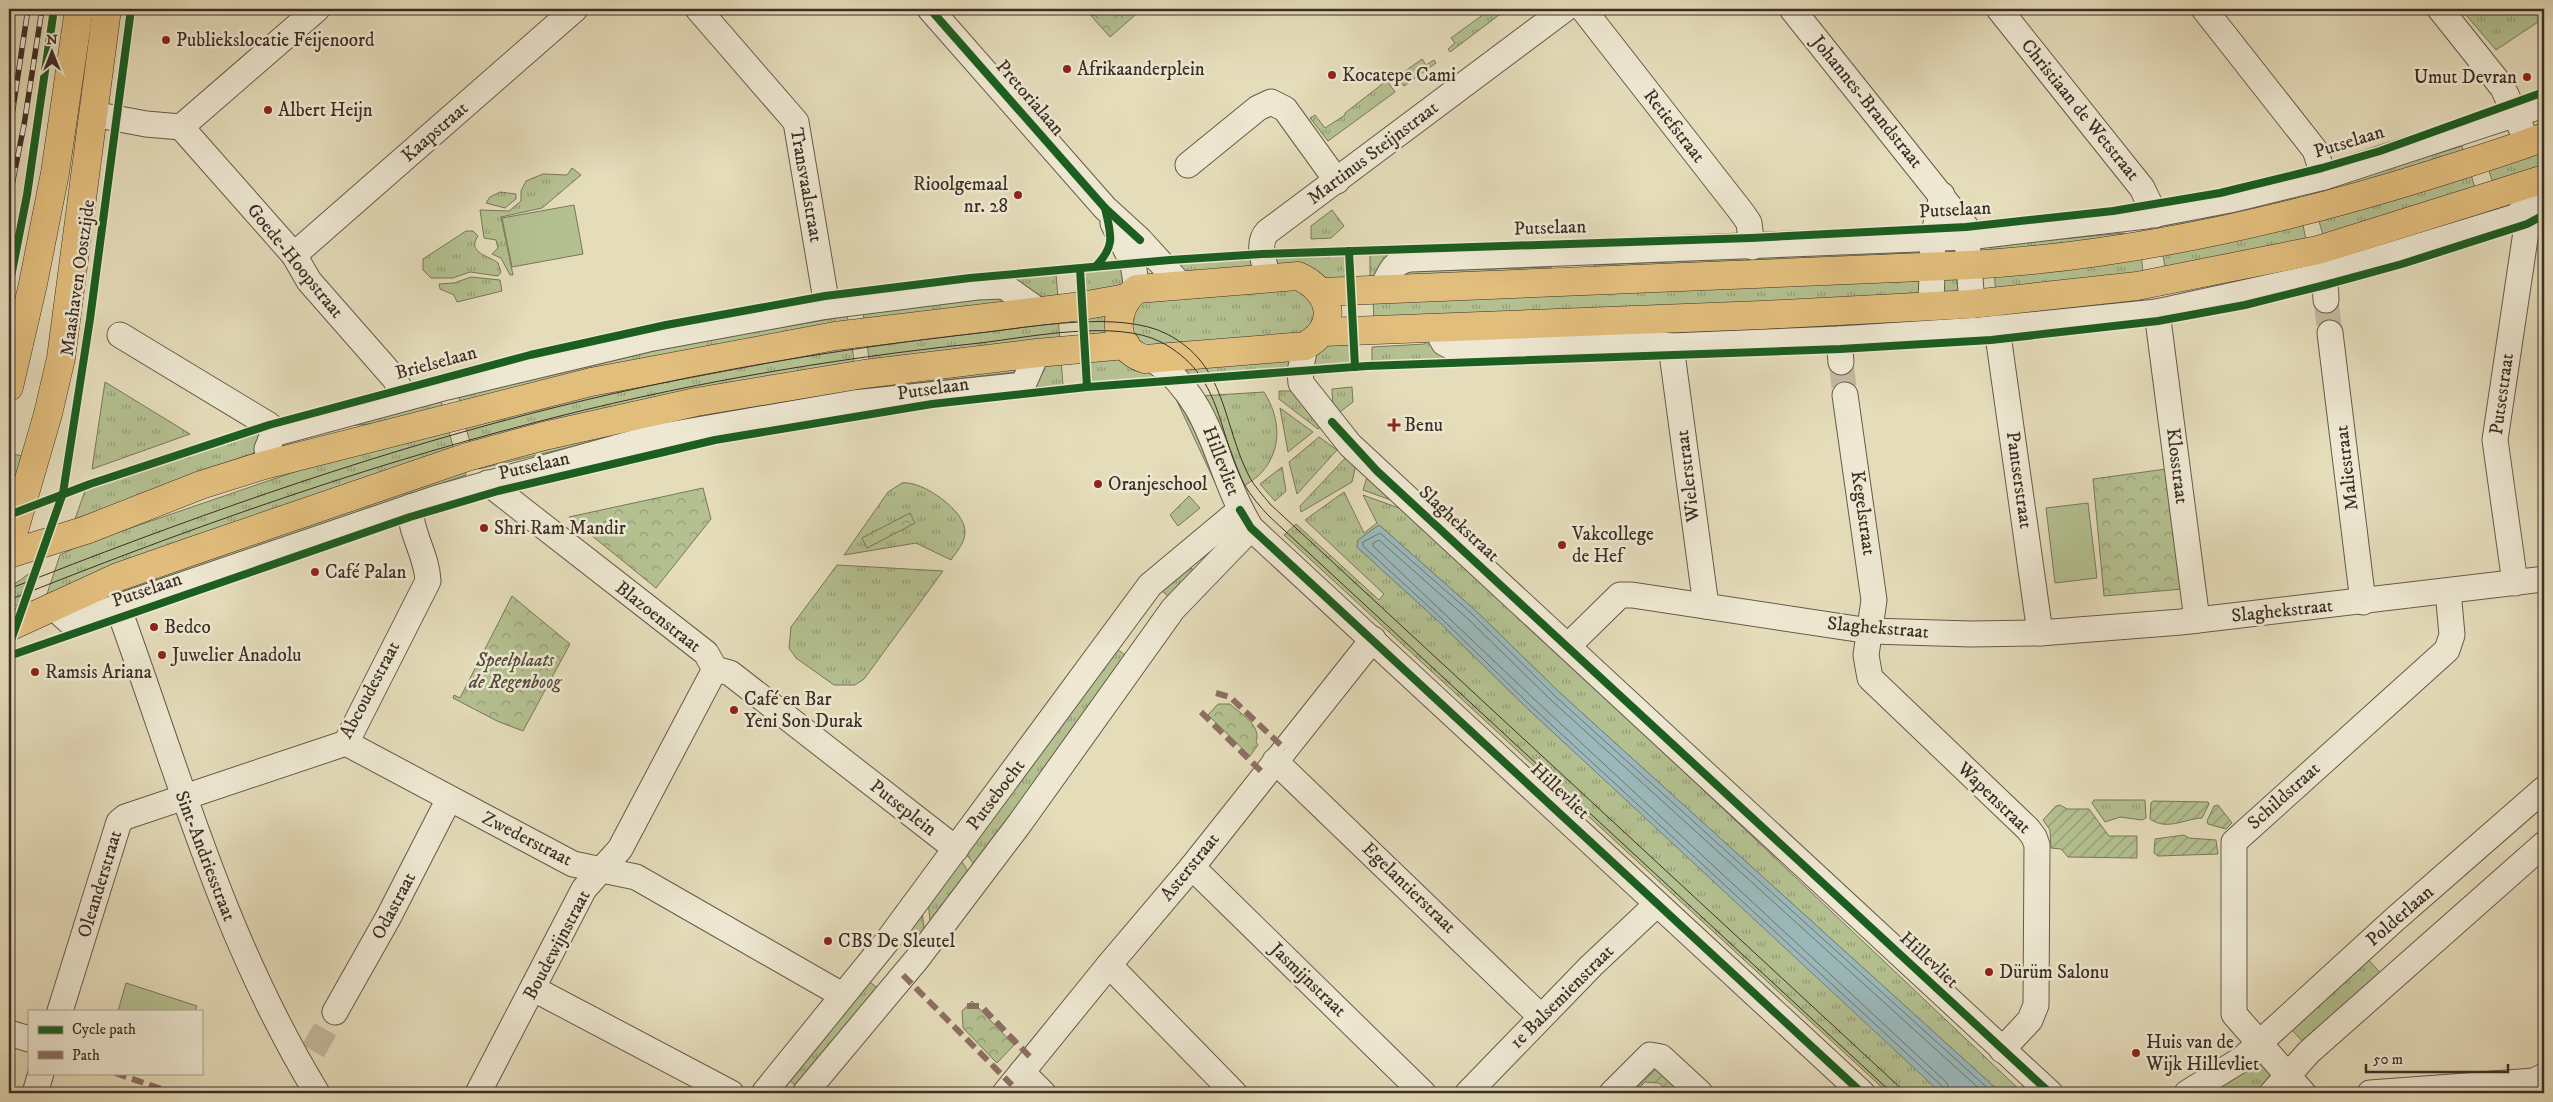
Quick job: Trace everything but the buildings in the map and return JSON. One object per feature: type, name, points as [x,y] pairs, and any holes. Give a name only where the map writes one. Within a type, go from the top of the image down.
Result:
[{"type":"main road","name":"Maashaven Oostzijde","points":[[9,387],[55,173],[78,9]]},
{"type":"main road","name":"Maashaven Oostzijde","points":[[9,548],[48,414],[61,358],[107,9]]},
{"type":"main road","points":[[1321,292],[1970,265],[2065,256],[2238,227],[2362,196],[2536,140]]},
{"type":"main road","points":[[1132,293],[1121,306],[1118,320],[1120,332],[1126,345],[1138,357],[1154,359],[1315,339],[1435,327],[1762,315],[1972,304],[2144,285],[2318,250],[2538,189]]},
{"type":"main road","points":[[9,554],[261,466],[591,382],[835,336],[1039,311],[1265,266],[1298,276],[1316,286],[1321,292],[1327,315],[1315,339]]},
{"type":"main road","name":"Putselaan","points":[[12,621],[118,577],[265,525],[467,456],[544,436],[696,402],[864,374],[1037,352],[1126,345]]},
{"type":"main road","points":[[19,512],[32,535],[46,542]]},
{"type":"street","points":[[93,114],[146,124],[180,127],[317,9]]},
{"type":"street","name":"Kaapstraat","points":[[294,255],[575,9]]},
{"type":"street","name":"Transvaalstraat","points":[[698,9],[796,122],[827,306]]},
{"type":"street","name":"Pretorialaan","points":[[930,9],[1106,208],[1140,240],[1180,284]]},
{"type":"street","name":"Martinus Steijnstraat","points":[[1265,266],[1261,241],[1267,232],[1577,9]]},
{"type":"street","name":"Retiefstraat","points":[[1577,9],[1743,214],[1749,224],[1752,247]]},
{"type":"street","name":"Johannes-Brandstraat","points":[[1792,9],[1966,227],[1972,304]]},
{"type":"street","name":"Christiaan de Wetstraat","points":[[1999,9],[2142,188],[2155,214]]},
{"type":"street","points":[[2204,9],[2315,150],[2324,177]]},
{"type":"street","points":[[2440,9],[2503,88],[2516,116],[2536,140]]},
{"type":"street","points":[[1188,165],[1258,108],[1270,102],[1285,109],[1337,180]]},
{"type":"street","name":"Putselaan","points":[[1382,289],[1394,265],[1401,260],[1410,259],[1968,237],[2155,214],[2230,200],[2324,177],[2516,116],[2544,105]]},
{"type":"street","name":"Goede-Hoopstraat","points":[[180,127],[294,255],[309,281],[395,379],[404,398]]},
{"type":"street","points":[[1435,327],[1444,343],[1452,347],[1634,340],[1671,346],[1840,351],[1997,328],[2157,316],[2324,275],[2515,217],[2538,189]]},
{"type":"street","name":"Putsestraat","points":[[2515,583],[2495,440],[2538,189]]},
{"type":"street","points":[[1931,306],[1934,238],[1942,196]]},
{"type":"street","name":"Pretorialaan","points":[[1106,208],[1133,264],[1132,293]]},
{"type":"street","points":[[2324,275],[2326,300]]},
{"type":"street","points":[[273,434],[404,398],[648,339],[827,306],[977,287],[1004,286],[1039,311]]},
{"type":"street","name":"Klosstraat","points":[[2157,316],[2197,620]]},
{"type":"street","name":"Pantserstraat","points":[[1997,328],[2040,633]]},
{"type":"street","name":"Maliestraat","points":[[2330,333],[2363,602]]},
{"type":"street","points":[[120,335],[269,425],[273,434],[261,466]]},
{"type":"street","name":"Slaghekstraat","points":[[1315,339],[1300,372],[1301,383],[1350,445],[1568,646],[1620,594],[1870,631],[1971,634],[2040,633],[2197,620],[2363,602],[2544,579]]},
{"type":"street","name":"Wielerstraat","points":[[1671,346],[1706,606]]},
{"type":"street","name":"Putselaan","points":[[52,606],[71,624],[410,507],[488,483],[651,438],[854,403],[1023,385],[1037,352]]},
{"type":"street","name":"Hillevliet","points":[[1154,359],[1187,389],[1204,416],[1246,519],[1862,1093]]},
{"type":"street","name":"Kegelstraat","points":[[1845,395],[1874,600],[1870,631]]},
{"type":"street","name":"Blazoenstraat","points":[[488,483],[706,653],[715,669],[730,673],[850,766]]},
{"type":"street","name":"Abcoudestraat","points":[[182,798],[346,743],[428,580],[427,570],[412,524],[410,507]]},
{"type":"street","name":"Putsebocht","points":[[764,1093],[842,994],[888,940],[1129,616],[1150,585],[1246,519]]},
{"type":"street","name":"Putsebocht","points":[[805,1093],[917,959],[1156,635],[1173,609],[1246,519]]},
{"type":"street","name":"Schildstraat","points":[[2259,1044],[2234,1014],[2234,842],[2447,650],[2452,635],[2448,591]]},
{"type":"street","name":"Sint-Andriesstraat","points":[[118,607],[182,798],[235,936],[308,1061],[317,1093]]},
{"type":"street","points":[[1129,616],[1156,635]]},
{"type":"street","name":"Wapenstraat","points":[[1870,631],[1866,662],[1871,680],[2034,838],[2037,845],[2036,1005],[2030,1020],[2002,1050]]},
{"type":"street","name":"Asterstraat","points":[[1005,1093],[1192,867],[1373,639]]},
{"type":"street","name":"Hillevliet","points":[[1568,646],[2050,1093]]},
{"type":"street","name":"Boudewijnstraat","points":[[478,1093],[534,989],[584,889],[620,849],[715,669]]},
{"type":"street","name":"Zwederstraat","points":[[346,743],[573,864],[636,877],[842,994]]},
{"type":"street","name":"Egelantierstraat","points":[[1275,761],[1541,1017]]},
{"type":"street","name":"Putseplein","points":[[850,766],[956,849]]},
{"type":"street","name":"Polderlaan","points":[[2187,1093],[2242,1059],[2387,927],[2544,789]]},
{"type":"street","name":"Oleanderstraat","points":[[60,1010],[118,822],[125,817],[182,798]]},
{"type":"street","name":"Odastraat","points":[[335,1012],[388,918],[449,799]]},
{"type":"street","points":[[2259,1044],[2287,1088],[2309,1052],[2544,844]]},
{"type":"street","name":"Jasmijnstraat","points":[[1192,867],[1423,1093]]},
{"type":"street","name":"1e Balsemienstraat","points":[[1468,1093],[1541,1017],[1658,904]]},
{"type":"street","points":[[888,940],[917,959]]},
{"type":"street","points":[[1109,965],[1234,1093]]},
{"type":"street","points":[[534,989],[731,1093]]},
{"type":"street","points":[[9,1033],[28,1039]]},
{"type":"street","points":[[1612,1093],[1646,1058],[1655,1055],[1661,1056],[1700,1093]]},
{"type":"street","points":[[1022,1072],[1043,1093]]},
{"type":"street","points":[[35,1093],[40,1074]]},
{"type":"street","points":[[2370,1093],[2534,1081],[2544,1076]]},
{"type":"green space","points":[[1085,9],[1142,9],[1110,37]]},
{"type":"green space","points":[[1491,9],[1507,9],[1450,52],[1448,49],[1455,43],[1451,38]]},
{"type":"green space","points":[[2461,9],[2544,9],[2544,18],[2496,50]]},
{"type":"green space","points":[[1422,59],[1426,65],[1434,60],[1436,63],[1404,86],[1397,77]]},
{"type":"green space","points":[[1385,82],[1388,82],[1395,92],[1328,141],[1310,118],[1315,115],[1325,128],[1345,115],[1345,113]]},
{"type":"green space","points":[[2544,143],[2544,174],[2495,189],[2486,162]]},
{"type":"green space","points":[[2462,146],[2464,153],[2315,198],[2313,192]]},
{"type":"green space","points":[[572,168],[581,175],[542,208],[501,217],[513,275],[510,275],[501,258],[492,254],[498,248],[496,240],[484,238],[480,210],[509,211],[521,201],[521,191],[526,181],[543,174],[567,175]]},
{"type":"green space","points":[[2469,168],[2477,195],[2325,241],[2317,215]]},
{"type":"green space","points":[[500,192],[516,194],[516,199],[505,208],[486,203],[490,197]]},
{"type":"green space","points":[[2294,197],[2296,204],[2167,227],[2167,224]]},
{"type":"green space","points":[[574,205],[583,254],[512,267],[502,218]]},
{"type":"green space","points":[[1332,210],[1344,226],[1331,238],[1311,239],[1311,226]]},
{"type":"green space","points":[[2302,220],[2307,245],[2166,273],[2162,249]]},
{"type":"green space","points":[[466,231],[473,231],[478,236],[475,242],[477,250],[498,263],[501,272],[498,276],[470,272],[453,278],[431,278],[423,270],[423,259]]},
{"type":"green space","points":[[2124,233],[2125,237],[1990,256],[1990,246]]},
{"type":"green space","points":[[1923,244],[1923,260],[1594,267],[1594,265],[1912,251]]},
{"type":"green space","points":[[2141,254],[2144,280],[1996,296],[1994,270]]},
{"type":"green space","points":[[1370,255],[1387,255],[1377,278],[1370,281]]},
{"type":"green space","points":[[1344,256],[1347,259],[1346,282],[1279,270],[1273,257]]},
{"type":"green space","points":[[1251,259],[1252,270],[1188,274],[1172,264]]},
{"type":"green space","points":[[1551,267],[1551,275],[1398,279],[1404,270]]},
{"type":"green space","points":[[1126,268],[1121,286],[1086,300],[1084,271]]},
{"type":"green space","points":[[1964,271],[1965,292],[1940,293],[1941,272]]},
{"type":"green space","points":[[1926,272],[1926,302],[1374,323],[1373,297]]},
{"type":"green space","points":[[1056,274],[1058,298],[1038,304],[1014,286],[1013,277]]},
{"type":"green space","points":[[471,277],[500,280],[502,291],[457,302],[454,295],[440,289],[439,284],[454,283]]},
{"type":"green space","points":[[1301,289],[1312,305],[1314,314],[1307,332],[1147,347],[1130,334],[1134,303]]},
{"type":"green space","points":[[985,292],[1016,304],[864,321],[863,313],[985,299]]},
{"type":"green space","points":[[1108,312],[1109,334],[1087,341],[1087,313]]},
{"type":"green space","points":[[1972,314],[1972,319],[1683,333],[1683,328]]},
{"type":"green space","points":[[847,316],[849,323],[461,407],[459,397],[675,346]]},
{"type":"green space","points":[[1058,316],[1060,343],[870,365],[866,338]]},
{"type":"green space","points":[[1350,336],[1351,360],[1346,365],[1311,368],[1313,360],[1320,349],[1330,343]]},
{"type":"green space","points":[[1426,338],[1467,359],[1372,363],[1372,347],[1425,344]]},
{"type":"green space","points":[[851,340],[855,367],[472,449],[464,421]]},
{"type":"green space","points":[[1118,354],[1165,377],[1091,382],[1089,355]]},
{"type":"green space","points":[[1295,355],[1291,370],[1183,376],[1171,363]]},
{"type":"green space","points":[[1061,360],[1063,385],[1029,388],[1042,362]]},
{"type":"green space","points":[[1023,364],[1017,372],[875,388],[874,381]]},
{"type":"green space","points":[[105,382],[190,434],[92,469]]},
{"type":"green space","points":[[857,384],[858,391],[641,430],[479,469],[477,464],[544,446]]},
{"type":"green space","points":[[1352,387],[1353,402],[1337,414],[1333,408],[1332,389]]},
{"type":"green space","points":[[1279,391],[1300,391],[1325,423],[1318,429],[1279,399]]},
{"type":"green space","points":[[1264,392],[1276,422],[1276,443],[1269,463],[1262,472],[1254,480],[1237,491],[1200,396]]},
{"type":"green space","points":[[1184,397],[1218,489],[1176,399]]},
{"type":"green space","points":[[441,401],[443,409],[389,422],[347,426]]},
{"type":"green space","points":[[1280,408],[1313,432],[1288,452]]},
{"type":"green space","points":[[447,425],[455,453],[45,600],[60,555],[78,546],[297,471]]},
{"type":"green space","points":[[258,432],[260,433],[260,443],[252,455],[75,519],[85,491]]},
{"type":"green space","points":[[1319,437],[1337,450],[1297,494],[1289,462]]},
{"type":"green space","points":[[9,453],[26,457],[15,492],[9,494]]},
{"type":"green space","points":[[1350,453],[1357,460],[1352,482],[1301,512],[1300,506]]},
{"type":"green space","points":[[1282,467],[1286,491],[1275,501],[1260,484]]},
{"type":"green space","points":[[464,469],[466,475],[78,608],[138,581]]},
{"type":"green space","points":[[2166,469],[2182,589],[2104,596],[2093,479]]},
{"type":"green space","points":[[1369,471],[1407,506],[1363,490]]},
{"type":"green space","points":[[902,483],[920,486],[931,492],[951,506],[958,515],[963,524],[965,536],[951,560],[916,543],[844,555],[888,492]]},
{"type":"green space","points":[[703,488],[711,519],[656,588],[569,517]]},
{"type":"green space","points":[[1344,492],[1364,533],[1377,523],[1363,495],[1410,512],[2023,1093],[2001,1093],[1559,692],[1475,610],[1379,525],[1358,540],[1357,547],[1438,621],[1526,707],[1942,1093],[1888,1093],[1284,535],[1296,524],[1379,600],[1384,594],[1305,520]]},
{"type":"green space","points":[[1189,496],[1200,508],[1178,526],[1170,515]]},
{"type":"green space","points":[[2088,503],[2097,578],[2055,583],[2046,508]]},
{"type":"green space","points":[[910,513],[915,523],[867,548],[862,538]]},
{"type":"green space","points":[[837,565],[943,571],[864,679],[855,685],[834,685],[796,658],[789,648],[791,627]]},
{"type":"green space","points":[[1187,565],[1196,572],[1171,599],[1160,589]]},
{"type":"green space","points":[[30,573],[20,606],[9,605],[9,588]]},
{"type":"green space","name":"Speelplaats de Regenboog","points":[[512,596],[570,644],[523,731],[497,721],[453,698],[454,695],[460,698]]},
{"type":"green space","points":[[1116,648],[1130,659],[977,868],[963,850]]},
{"type":"green space","points":[[1218,704],[1230,704],[1245,716],[1253,726],[1256,731],[1256,742],[1258,745],[1250,756],[1208,715]]},
{"type":"green space","points":[[2094,800],[2145,800],[2146,818],[2142,820],[2120,817],[2105,822],[2092,803]]},
{"type":"green space","points":[[2153,801],[2208,802],[2209,804],[2202,818],[2163,824],[2150,819],[2151,803]]},
{"type":"green space","points":[[2060,805],[2067,809],[2089,809],[2109,836],[2137,836],[2137,858],[2068,857],[2061,849],[2051,848],[2050,830],[2043,820],[2056,806]]},
{"type":"green space","points":[[2218,805],[2232,823],[2226,829],[2208,824],[2207,821],[2214,806]]},
{"type":"green space","points":[[2184,835],[2189,838],[2216,840],[2218,854],[2158,856],[2154,853],[2155,839]]},
{"type":"green space","points":[[959,857],[971,876],[931,930],[928,901]]},
{"type":"green space","points":[[922,910],[925,938],[913,941],[906,937],[906,931]]},
{"type":"green space","points":[[2365,956],[2385,978],[2308,1047],[2287,1025]]},
{"type":"green space","points":[[865,979],[884,992],[802,1090],[786,1078]]},
{"type":"green space","points":[[126,983],[197,1006],[195,1010],[118,1010]]},
{"type":"green space","points":[[972,1001],[1014,1045],[997,1063],[963,1028],[962,1011]]},
{"type":"green space","points":[[2259,1061],[2275,1070],[2267,1093],[2206,1093],[2251,1063]]},
{"type":"green space","points":[[1660,1067],[1687,1093],[1669,1093],[1659,1083],[1645,1082],[1635,1092],[1629,1085],[1646,1068]]},
{"type":"water","points":[[1379,525],[1475,610],[1559,692],[2001,1093],[1941,1093],[1357,547],[1358,540]]},
{"type":"tunnel","points":[[2326,300],[2330,333]]},
{"type":"tunnel","points":[[1841,362],[1845,395]]},
{"type":"tunnel","points":[[313,1051],[335,1012]]},
{"type":"tram line","points":[[9,589],[202,516],[332,472],[463,432],[584,400],[696,376],[866,347],[1075,322],[1125,323],[1148,327],[1167,334],[1187,347],[1201,362],[1212,379],[1220,397],[1240,456],[1249,476],[1270,504],[1906,1093]]},
{"type":"tram line","points":[[9,600],[137,550],[332,482],[463,442],[585,410],[697,385],[810,365],[923,349],[1072,332],[1121,332],[1142,335],[1161,342],[1181,355],[1196,371],[1207,387],[1215,405],[1235,464],[1244,484],[1270,517],[1892,1093]]},
{"type":"railway","points":[[9,135],[28,9]]},
{"type":"railway","points":[[9,200],[24,125],[42,9]]},
{"type":"marked path","points":[[1216,693],[1230,697],[1285,749]]},
{"type":"marked path","points":[[1201,712],[1264,774]]},
{"type":"marked path","points":[[903,975],[1012,1085]]},
{"type":"marked path","points":[[967,1006],[981,1006],[1032,1059]]},
{"type":"marked path","points":[[118,1074],[173,1093]]},
{"type":"cycle path","points":[[9,287],[27,195],[54,9]]},
{"type":"cycle path","points":[[9,646],[63,493],[90,319],[131,9]]},
{"type":"cycle path","points":[[930,9],[1105,208],[1140,240]]},
{"type":"cycle path","name":"Brielselaan","points":[[9,515],[90,484],[269,425],[530,355],[666,325],[825,296],[970,278],[1170,260],[1262,254],[1751,238],[1966,227],[2113,211],[2220,193],[2322,168],[2380,151],[2544,92]]},
{"type":"cycle path","points":[[1096,266],[1107,252],[1109,246],[1110,233],[1105,208]]},
{"type":"cycle path","points":[[9,656],[410,517],[498,491],[715,440],[932,404],[1087,387],[1367,366],[1840,349],[1991,340],[2158,321],[2245,305],[2402,264],[2527,224],[2544,215]]},
{"type":"cycle path","points":[[1349,251],[1355,367]]},
{"type":"cycle path","points":[[1080,269],[1087,387]]},
{"type":"cycle path","points":[[1332,422],[1377,471],[2050,1093]]},
{"type":"cycle path","points":[[1240,510],[1251,528],[1862,1093]]},
{"type":"place","name":"Publiekslocatie Feijenoord","points":[[166,40]]},
{"type":"place","name":"Afrikaanderplein","points":[[1067,69]]},
{"type":"place","name":"Kocatepe Cami","points":[[1332,75]]},
{"type":"place","name":"Umut Devran","points":[[2527,77]]},
{"type":"place","name":"Albert Heijn","points":[[268,110]]},
{"type":"place","name":"Rioolgemaal nr. 28","points":[[1018,195]]},
{"type":"place","name":"Benu","points":[[1394,425]]},
{"type":"place","name":"Oranjeschool","points":[[1098,484]]},
{"type":"place","name":"Shri Ram Mandir","points":[[484,528]]},
{"type":"place","name":"Vakcollege de Hef","points":[[1562,545]]},
{"type":"place","name":"Café Palan","points":[[315,572]]},
{"type":"place","name":"Bedco","points":[[154,627]]},
{"type":"place","name":"Juwelier Anadolu","points":[[162,655]]},
{"type":"place","name":"Ramsis Ariana","points":[[35,672]]},
{"type":"place","name":"Café en Bar Yeni Son Durak","points":[[734,710]]},
{"type":"place","name":"CBS De Sleutel","points":[[828,941]]},
{"type":"place","name":"Dürüm Salonu","points":[[1989,972]]},
{"type":"place","name":"Huis van de Wijk Hillevliet","points":[[2136,1053]]}]
